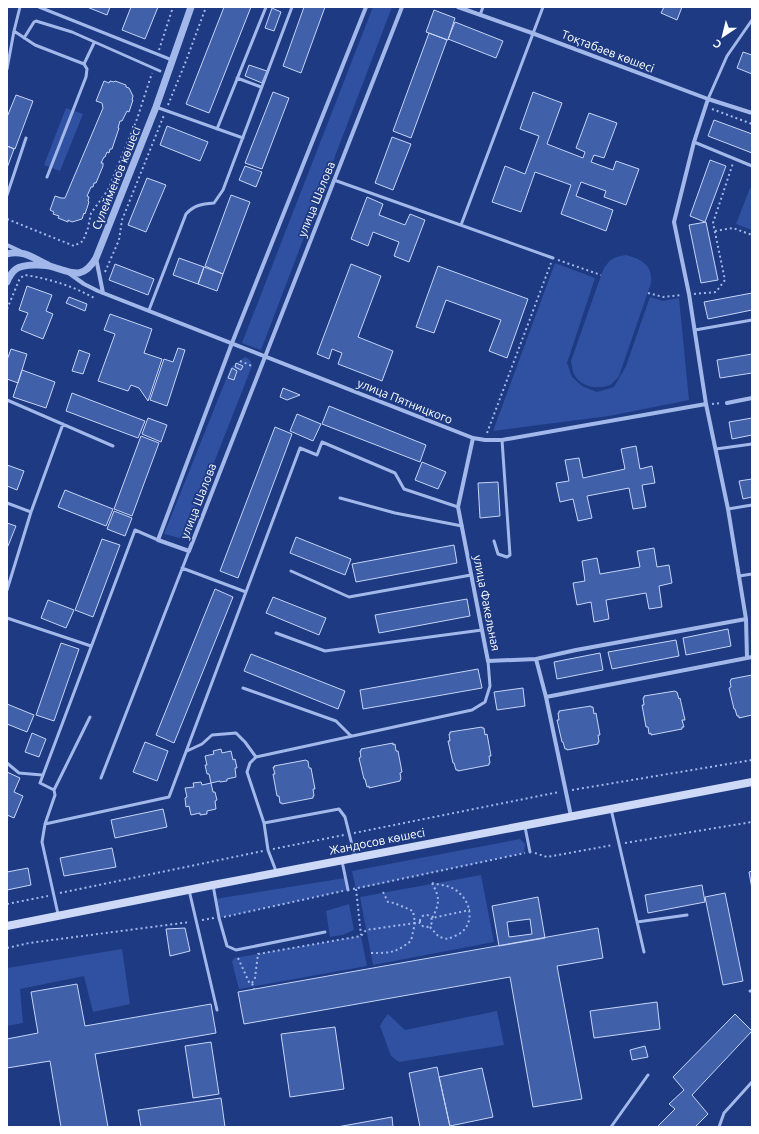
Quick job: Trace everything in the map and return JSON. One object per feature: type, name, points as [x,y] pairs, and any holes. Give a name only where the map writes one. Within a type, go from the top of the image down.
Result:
[{"type":"main road","name":"Жандосов көшесі","points":[[7,926],[342,860],[752,782]]},
{"type":"street","name":"Сүлейменов көшесі","points":[[70,274],[86,270],[92,266],[96,258],[156,107],[191,7]]},
{"type":"street","name":"улица Шалова","points":[[366,7],[232,343],[158,540],[189,551],[402,7]]},
{"type":"street","name":"Тоқтабаев көшесі","points":[[458,7],[708,99],[752,113]]},
{"type":"street","points":[[546,697],[750,658],[746,619],[728,508],[706,404],[689,294],[674,222],[694,142],[708,99]]},
{"type":"street","points":[[7,245],[70,274]]},
{"type":"street","points":[[7,254],[11,252],[24,253]]},
{"type":"street","points":[[96,258],[103,293]]},
{"type":"street","points":[[7,282],[16,268],[27,265],[52,266]]},
{"type":"street","name":"улица Пятницкого","points":[[70,274],[84,284],[103,293],[473,438],[502,440],[706,404]]},
{"type":"street","points":[[727,403],[752,398]]},
{"type":"street","name":"улица Факельная","points":[[473,438],[458,507],[488,661],[536,659],[576,650],[746,619]]},
{"type":"street","points":[[536,659],[546,697],[571,816]]},
{"type":"lane","points":[[7,69],[20,7]]},
{"type":"lane","points":[[39,7],[172,60]]},
{"type":"lane","points":[[217,129],[266,7]]},
{"type":"lane","points":[[149,310],[186,214],[192,208],[203,204],[214,203],[223,190],[292,7]]},
{"type":"lane","points":[[480,15],[483,7]]},
{"type":"lane","points":[[461,225],[542,7]]},
{"type":"lane","points":[[708,99],[727,56],[752,20]]},
{"type":"lane","points":[[24,38],[36,21],[72,32],[160,71]]},
{"type":"lane","points":[[14,31],[35,45],[84,64],[87,69],[86,77],[47,177]]},
{"type":"lane","points":[[84,64],[94,43]]},
{"type":"lane","points":[[237,78],[262,87]]},
{"type":"lane","points":[[156,107],[242,138]]},
{"type":"lane","points":[[7,195],[26,138]]},
{"type":"lane","points":[[694,142],[752,166]]},
{"type":"lane","points":[[334,180],[553,258]]},
{"type":"lane","points":[[695,330],[752,320]]},
{"type":"lane","points":[[7,400],[113,446]]},
{"type":"lane","points":[[7,590],[31,512],[63,424]]},
{"type":"lane","points":[[494,541],[498,554],[507,557],[510,555],[502,440]]},
{"type":"lane","points":[[45,824],[169,797],[300,448],[317,455],[322,442],[395,473],[404,489],[458,507]]},
{"type":"lane","points":[[716,449],[752,444]]},
{"type":"lane","points":[[340,498],[395,513],[462,526]]},
{"type":"lane","points":[[7,503],[31,512]]},
{"type":"lane","points":[[728,508],[752,505]]},
{"type":"lane","points":[[54,790],[40,783],[42,775],[135,530],[158,540]]},
{"type":"lane","points":[[101,778],[189,551]]},
{"type":"lane","points":[[182,568],[246,592]]},
{"type":"lane","points":[[291,571],[349,597],[471,575]]},
{"type":"lane","points":[[739,576],[752,574]]},
{"type":"lane","points":[[7,618],[91,646]]},
{"type":"lane","points":[[276,633],[325,651],[482,630]]},
{"type":"lane","points":[[276,873],[268,850],[264,823],[247,772],[250,763],[256,757],[472,710],[485,702],[490,686],[488,661]]},
{"type":"lane","points":[[243,688],[336,721],[351,736]]},
{"type":"lane","points":[[59,916],[42,842],[45,824],[55,795],[54,790],[90,717]]},
{"type":"lane","points":[[187,750],[202,744],[212,735],[236,733],[256,757]]},
{"type":"lane","points":[[7,763],[19,772],[42,775]]},
{"type":"lane","points":[[264,823],[339,809],[345,817],[355,858]]},
{"type":"lane","points":[[611,809],[644,952]]},
{"type":"lane","points":[[525,825],[530,852]]},
{"type":"lane","points":[[342,860],[348,890]]},
{"type":"lane","points":[[213,885],[219,918],[227,946],[236,950],[325,932]]},
{"type":"lane","points":[[189,890],[217,1010]]},
{"type":"lane","points":[[637,922],[687,915]]},
{"type":"lane","points":[[611,1127],[648,1075]]},
{"type":"lane","points":[[719,1127],[724,1113],[752,1082]]},
{"type":"path","points":[[158,54],[173,7]]},
{"type":"path","points":[[105,273],[118,240],[122,220],[186,61],[206,7]]},
{"type":"path","points":[[7,219],[74,246],[83,241],[88,228],[91,213],[108,190],[137,119],[153,68]]},
{"type":"path","points":[[706,106],[752,124]]},
{"type":"path","points":[[648,293],[663,297],[716,292],[725,280],[713,223],[734,158]]},
{"type":"path","points":[[715,231],[733,228],[752,235]]},
{"type":"path","points":[[485,440],[553,258],[601,275]]},
{"type":"path","points":[[7,309],[20,278],[25,275],[46,278],[83,292],[94,298]]},
{"type":"path","points":[[240,361],[252,366]]},
{"type":"path","points":[[706,404],[727,403]]},
{"type":"path","points":[[7,904],[268,850],[566,791],[752,760]]},
{"type":"path","points":[[7,948],[219,918],[530,852],[547,857],[752,822]]},
{"type":"path","points":[[420,922],[424,927],[430,927],[439,937],[448,939],[462,932],[469,922],[471,913],[466,901],[454,889],[432,884],[438,894],[439,901],[430,927]]},
{"type":"path","points":[[356,889],[361,936]]},
{"type":"path","points":[[371,953],[388,953],[400,950],[411,941],[415,923],[413,911],[388,902],[383,892]]},
{"type":"path","points":[[420,922],[420,918],[424,915],[428,915],[432,918],[470,910]]},
{"type":"path","points":[[252,983],[255,978],[258,954],[361,936],[366,930],[420,922]]},
{"type":"path","points":[[238,958],[249,982],[252,983],[254,989]]},
{"type":"shaded area","points":[[373,7],[392,7],[261,350],[242,343]]},
{"type":"shaded area","points":[[66,108],[83,114],[60,171],[44,165]]},
{"type":"shaded area","points":[[750,188],[752,189],[752,230],[736,224]]},
{"type":"shaded area","points":[[626,255],[643,262],[649,268],[651,280],[650,285],[619,376],[610,385],[595,387],[586,385],[575,376],[571,361],[603,270],[612,259]]},
{"type":"shaded area","points":[[555,263],[595,278],[567,363],[572,377],[582,386],[597,392],[614,387],[626,366],[650,297],[663,301],[679,298],[689,400],[609,416],[493,431]]},
{"type":"shaded area","points":[[245,357],[250,360],[252,366],[184,539],[164,534],[231,367]]},
{"type":"shaded area","points":[[520,839],[525,844],[524,853],[356,889],[352,871]]},
{"type":"shaded area","points":[[481,875],[494,942],[373,965],[360,897]]},
{"type":"shaded area","points":[[345,878],[348,890],[219,918],[215,899]]},
{"type":"shaded area","points":[[349,904],[354,930],[342,935],[330,937],[326,911]]},
{"type":"shaded area","points":[[361,936],[367,966],[239,989],[232,962],[234,958]]},
{"type":"shaded area","points":[[122,949],[130,1004],[93,1012],[84,976],[20,989],[23,1023],[7,1026],[7,968]]},
{"type":"shaded area","points":[[497,1011],[504,1045],[399,1062],[391,1056],[380,1026],[388,1014],[405,1030]]},
{"type":"building","points":[[87,7],[110,7],[107,15]]},
{"type":"building","points":[[131,7],[158,7],[145,39],[122,30]]},
{"type":"building","points":[[224,7],[251,7],[209,113],[186,104]]},
{"type":"building","points":[[304,7],[325,7],[301,73],[283,66]]},
{"type":"building","points":[[664,7],[682,7],[677,20],[661,13]]},
{"type":"building","points":[[272,8],[281,12],[274,31],[265,28]]},
{"type":"building","points":[[434,10],[455,18],[448,40],[426,32]]},
{"type":"building","points":[[455,22],[503,41],[496,58],[448,39]]},
{"type":"building","points":[[429,33],[447,40],[411,138],[393,131]]},
{"type":"building","points":[[743,52],[752,55],[752,74],[737,68]]},
{"type":"building","points":[[249,65],[267,71],[262,83],[245,76]]},
{"type":"building","points":[[104,81],[109,83],[110,81],[115,81],[126,85],[133,96],[133,100],[129,112],[127,111],[122,121],[120,121],[112,149],[110,149],[109,153],[107,152],[104,157],[101,163],[103,163],[103,166],[96,183],[94,183],[93,187],[91,187],[87,196],[89,197],[89,202],[85,214],[84,213],[82,219],[72,222],[68,220],[68,222],[58,218],[59,216],[53,214],[54,212],[50,210],[55,196],[65,198],[103,108],[102,103],[96,101]]},
{"type":"building","points":[[273,92],[289,98],[262,169],[245,163]]},
{"type":"building","points":[[533,92],[562,103],[547,144],[583,158],[585,152],[576,148],[589,113],[617,123],[604,158],[594,155],[591,162],[613,170],[616,161],[639,169],[626,205],[604,197],[606,191],[581,182],[576,196],[613,210],[606,231],[561,214],[571,185],[535,172],[521,212],[492,202],[505,166],[525,174],[539,136],[520,129]]},
{"type":"building","points":[[16,95],[33,101],[15,149],[7,146],[7,117]]},
{"type":"building","points":[[714,120],[752,134],[752,153],[708,136]]},
{"type":"building","points":[[167,126],[208,142],[200,161],[160,145]]},
{"type":"building","points":[[392,137],[411,144],[393,190],[375,183]]},
{"type":"building","points":[[7,146],[14,149],[7,168]]},
{"type":"building","points":[[710,160],[726,166],[705,222],[690,216]]},
{"type":"building","points":[[245,166],[262,172],[256,187],[239,180]]},
{"type":"building","points":[[147,178],[166,185],[146,232],[128,225]]},
{"type":"building","points":[[231,195],[250,202],[223,274],[205,266]]},
{"type":"building","points":[[367,197],[383,204],[379,215],[405,225],[410,214],[425,220],[409,262],[394,256],[399,242],[373,232],[368,246],[351,239]]},
{"type":"building","points":[[706,222],[718,280],[701,283],[689,225]]},
{"type":"building","points":[[179,258],[204,267],[198,284],[173,275]]},
{"type":"building","points":[[115,264],[154,279],[148,295],[109,280]]},
{"type":"building","points":[[351,264],[381,276],[358,337],[393,351],[382,381],[338,364],[342,353],[332,349],[329,359],[317,354]]},
{"type":"building","points":[[438,266],[528,299],[507,358],[489,351],[501,320],[446,300],[434,333],[416,327]]},
{"type":"building","points":[[204,267],[223,274],[217,291],[198,284]]},
{"type":"building","points":[[27,286],[52,295],[46,311],[53,314],[43,339],[21,330],[28,313],[19,310]]},
{"type":"building","points":[[752,293],[752,310],[708,319],[704,302]]},
{"type":"building","points":[[69,297],[87,304],[85,311],[66,303]]},
{"type":"building","points":[[110,314],[152,329],[144,353],[162,359],[148,401],[139,388],[131,385],[128,391],[98,381],[115,334],[104,330]]},
{"type":"building","points":[[178,348],[185,350],[167,406],[150,400],[164,359],[173,362]]},
{"type":"building","points":[[11,349],[27,354],[18,383],[7,379],[7,360]]},
{"type":"building","points":[[79,350],[90,354],[83,374],[72,371]]},
{"type":"building","points":[[752,354],[752,373],[720,378],[717,360]]},
{"type":"building","points":[[236,363],[243,366],[241,370],[235,367]]},
{"type":"building","points":[[232,368],[237,371],[234,380],[228,378]]},
{"type":"building","points":[[22,370],[55,382],[46,408],[13,397]]},
{"type":"building","points":[[283,388],[300,395],[287,400],[280,397]]},
{"type":"building","points":[[72,393],[145,421],[138,438],[66,411]]},
{"type":"building","points":[[329,406],[426,445],[420,462],[322,424]]},
{"type":"building","points":[[297,414],[321,424],[313,441],[290,431]]},
{"type":"building","points":[[148,418],[167,425],[161,442],[142,434]]},
{"type":"building","points":[[752,418],[752,435],[732,439],[729,422]]},
{"type":"building","points":[[275,427],[292,434],[238,578],[220,571]]},
{"type":"building","points":[[141,436],[159,443],[132,516],[114,509]]},
{"type":"building","points":[[636,446],[640,469],[652,466],[655,483],[642,485],[646,507],[633,509],[629,488],[587,496],[592,518],[578,521],[573,499],[560,502],[556,483],[569,481],[565,460],[579,458],[583,478],[625,469],[621,449]]},
{"type":"building","points":[[422,462],[446,472],[438,489],[415,480]]},
{"type":"building","points":[[7,465],[24,471],[17,490],[7,486]]},
{"type":"building","points":[[752,479],[752,497],[743,499],[739,481]]},
{"type":"building","points":[[498,482],[500,516],[480,518],[478,483]]},
{"type":"building","points":[[65,490],[113,509],[106,526],[58,507]]},
{"type":"building","points":[[114,511],[132,518],[125,536],[107,529]]},
{"type":"building","points":[[7,523],[16,526],[8,546],[7,545]]},
{"type":"building","points":[[296,537],[351,559],[345,575],[290,553]]},
{"type":"building","points":[[102,539],[120,545],[93,617],[75,610]]},
{"type":"building","points":[[454,545],[457,563],[356,582],[352,564]]},
{"type":"building","points":[[654,548],[657,567],[669,565],[672,583],[659,586],[662,607],[649,609],[646,593],[606,600],[609,619],[594,622],[591,602],[577,605],[573,583],[585,581],[582,561],[597,558],[600,574],[640,567],[637,551]]},
{"type":"building","points":[[215,589],[233,597],[174,743],[156,735]]},
{"type":"building","points":[[273,597],[326,618],[319,635],[266,613]]},
{"type":"building","points":[[467,599],[470,616],[379,633],[375,615]]},
{"type":"building","points":[[48,600],[74,610],[66,628],[41,618]]},
{"type":"building","points":[[728,629],[731,646],[686,655],[683,638]]},
{"type":"building","points":[[676,640],[679,656],[612,669],[608,652]]},
{"type":"building","points":[[61,643],[79,649],[54,721],[36,715]]},
{"type":"building","points":[[600,653],[603,670],[557,679],[554,662]]},
{"type":"building","points":[[251,654],[345,691],[338,709],[244,671]]},
{"type":"building","points":[[478,669],[482,688],[363,709],[360,690]]},
{"type":"building","points":[[752,675],[752,715],[739,718],[734,709],[729,688],[731,687],[730,681],[731,679]]},
{"type":"building","points":[[523,688],[525,706],[497,710],[494,692]]},
{"type":"building","points":[[675,691],[677,692],[679,699],[680,698],[685,720],[682,720],[684,727],[682,727],[682,729],[651,735],[651,733],[649,734],[648,727],[646,727],[642,705],[644,705],[644,696]]},
{"type":"building","points":[[7,704],[34,715],[27,732],[7,724]]},
{"type":"building","points":[[591,706],[593,707],[594,714],[596,713],[600,735],[598,735],[598,744],[567,750],[565,749],[557,720],[559,720],[559,711]]},
{"type":"building","points":[[482,727],[484,728],[485,735],[487,734],[491,756],[489,756],[489,765],[458,771],[456,770],[448,741],[450,741],[450,732]]},
{"type":"building","points":[[32,733],[46,739],[39,757],[25,752]]},
{"type":"building","points":[[145,742],[168,751],[157,781],[133,772]]},
{"type":"building","points":[[393,743],[393,745],[395,744],[396,751],[398,751],[402,772],[400,773],[400,781],[369,788],[369,786],[367,787],[359,758],[361,757],[361,749]]},
{"type":"building","points":[[221,749],[222,753],[231,751],[237,768],[235,768],[236,777],[227,779],[227,781],[211,783],[205,765],[207,765],[205,756],[214,754],[213,751]]},
{"type":"building","points":[[306,760],[308,761],[309,768],[311,768],[315,789],[313,789],[313,798],[282,804],[280,803],[279,796],[277,796],[273,767]]},
{"type":"building","points":[[7,772],[20,778],[14,792],[23,796],[14,818],[7,815]]},
{"type":"building","points":[[201,782],[202,785],[211,783],[217,800],[215,801],[216,809],[207,811],[207,814],[200,815],[200,813],[191,815],[189,806],[186,807],[185,798],[187,797],[185,788],[194,787],[193,783]]},
{"type":"building","points":[[163,809],[167,827],[115,838],[111,820]]},
{"type":"building","points":[[112,848],[116,867],[64,876],[60,858]]},
{"type":"building","points":[[28,868],[31,885],[7,890],[7,872]]},
{"type":"building","points":[[752,871],[752,889],[749,872]]},
{"type":"building","points":[[702,885],[705,902],[648,913],[645,895]]},
{"type":"building","points":[[725,893],[743,981],[723,985],[705,897]]},
{"type":"building","points":[[538,897],[545,938],[499,946],[492,906]],"holes":[[[530,919],[532,934],[509,937],[507,922]]]},
{"type":"building","points":[[185,928],[190,951],[170,956],[166,929]]},
{"type":"building","points":[[598,928],[603,958],[557,966],[582,1099],[533,1107],[510,977],[244,1024],[238,992]]},
{"type":"building","points":[[77,984],[85,1026],[211,1004],[216,1033],[95,1054],[108,1127],[61,1127],[50,1061],[7,1068],[7,1039],[38,1033],[31,992]]},
{"type":"building","points":[[657,1002],[660,1029],[594,1038],[590,1011]]},
{"type":"building","points":[[735,1014],[752,1031],[692,1095],[708,1114],[695,1127],[657,1127],[675,1109],[669,1104],[684,1090],[673,1077]]},
{"type":"building","points":[[335,1027],[344,1089],[290,1097],[281,1034]]},
{"type":"building","points":[[211,1042],[219,1094],[193,1098],[185,1046]]},
{"type":"building","points":[[645,1046],[648,1057],[632,1060],[630,1050]]},
{"type":"building","points":[[437,1067],[450,1127],[420,1127],[409,1073]]},
{"type":"building","points":[[482,1068],[493,1117],[450,1126],[439,1077]]},
{"type":"building","points":[[221,1098],[225,1127],[141,1127],[138,1110]]},
{"type":"building","points":[[392,1117],[393,1127],[337,1127]]}]
